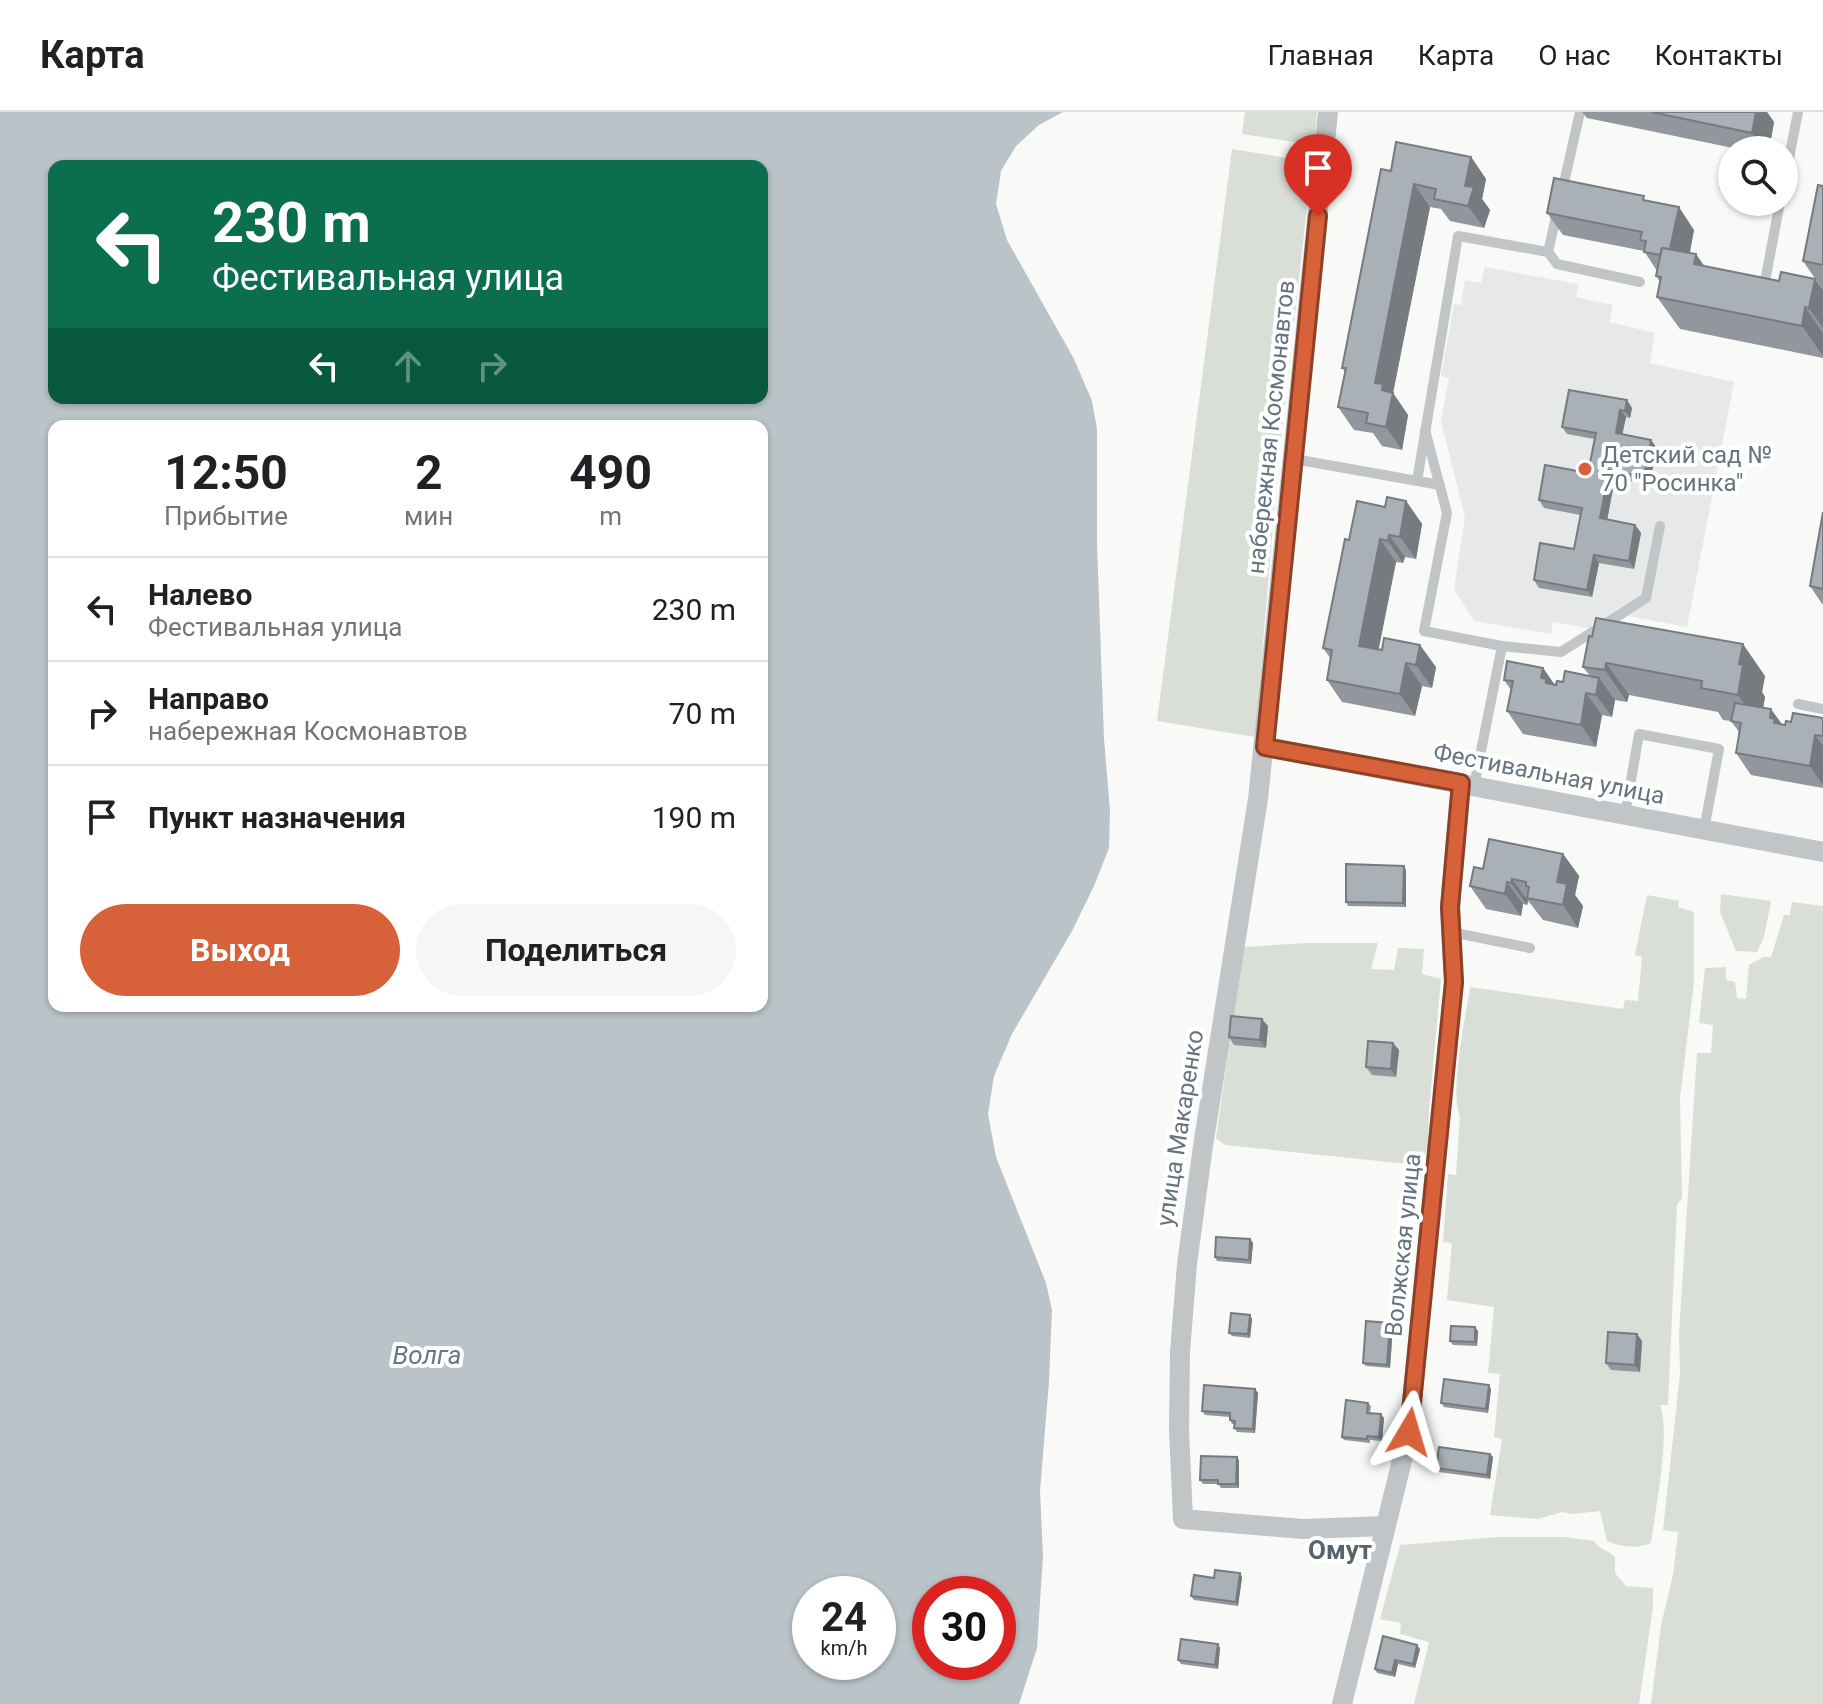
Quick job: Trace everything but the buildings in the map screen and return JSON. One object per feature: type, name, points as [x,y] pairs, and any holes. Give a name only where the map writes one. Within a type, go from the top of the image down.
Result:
[{"type":"street","name":"набережная Космонавтов","points":[[1265,747],[1328,112]]},
{"type":"street","name":"Фестивальная улица","points":[[1265,747],[1823,852]]},
{"type":"street","name":"улица Макаренко","points":[[1265,747],[1187,1264],[1179,1414],[1183,1519],[1303,1529],[1386,1526]]},
{"type":"street","name":"Волжская улица","points":[[1342,1704],[1409,1432],[1454,982],[1450,907],[1467,785]]},
{"type":"lane","points":[[1548,252],[1580,112]]},
{"type":"lane","points":[[1793,136],[1798,112]]},
{"type":"lane","points":[[1777,216],[1764,287],[1779,290]]},
{"type":"lane","points":[[1417,481],[1458,236],[1548,252],[1557,264],[1640,282]]},
{"type":"lane","points":[[1425,430],[1447,513],[1424,631],[1502,646],[1561,652],[1646,598],[1660,526]]},
{"type":"lane","points":[[1294,459],[1440,485]]},
{"type":"lane","points":[[1467,785],[1502,646]]},
{"type":"lane","points":[[1798,704],[1823,709]]},
{"type":"lane","points":[[1625,815],[1639,734],[1719,749],[1704,830]]},
{"type":"lane","points":[[1451,932],[1530,948]]},
{"type":"shaded area","points":[[1245,112],[1317,112],[1314,145],[1242,134]]},
{"type":"shaded area","points":[[1232,149],[1312,162],[1278,467],[1255,737],[1157,721]]},
{"type":"shaded area","name":"Детский сад № 70 \"Росинка\"","points":[[1485,267],[1578,284],[1576,297],[1613,305],[1610,322],[1655,333],[1650,363],[1734,382],[1687,627],[1628,616],[1604,631],[1553,622],[1551,634],[1474,621],[1454,589],[1465,517],[1441,421],[1449,378],[1441,376],[1454,304],[1461,305],[1465,280],[1481,283]]},
{"type":"shaded area","points":[[1721,894],[1771,901],[1764,937],[1757,952],[1736,951],[1720,912]]},
{"type":"shaded area","points":[[1647,895],[1679,901],[1678,907],[1694,912],[1694,982],[1680,1098],[1682,1198],[1677,1205],[1668,1405],[1660,1405],[1664,1434],[1661,1472],[1651,1543],[1629,1546],[1607,1541],[1600,1511],[1562,1512],[1538,1519],[1490,1515],[1502,1439],[1494,1437],[1500,1374],[1488,1373],[1494,1307],[1447,1300],[1452,1243],[1443,1242],[1448,1174],[1456,1175],[1460,1116],[1457,1072],[1470,987],[1623,1009],[1625,1000],[1638,1001],[1642,957],[1635,955]]},
{"type":"shaded area","points":[[1792,902],[1823,906],[1823,1704],[1651,1704],[1678,1532],[1663,1530],[1680,1374],[1679,1334],[1697,1053],[1711,1053],[1713,1025],[1699,1023],[1705,968],[1726,967],[1726,980],[1735,982],[1737,998],[1746,999],[1749,965],[1763,957],[1771,957],[1784,915],[1790,915]]},
{"type":"shaded area","points":[[1378,943],[1371,969],[1394,970],[1398,948],[1424,949],[1422,974],[1441,979],[1428,1149],[1418,1165],[1225,1145],[1216,1138],[1243,947]]},
{"type":"shaded area","points":[[1499,1537],[1565,1537],[1594,1541],[1615,1557],[1615,1573],[1626,1586],[1653,1588],[1639,1704],[1414,1704],[1429,1642],[1400,1634],[1401,1623],[1380,1619],[1400,1545]]},
{"type":"water","name":"Волга","points":[[0,112],[1063,112],[1039,125],[1016,146],[1001,171],[996,204],[1007,240],[1074,359],[1092,401],[1097,429],[1097,543],[1104,739],[1110,810],[1109,848],[1094,886],[1072,931],[1012,1034],[994,1076],[988,1114],[996,1157],[1046,1283],[1052,1310],[1040,1491],[1043,1556],[1037,1648],[1019,1704],[0,1704]]},
{"type":"place","name":"Детский сад № 70 \"Росинка\"","points":[[1585,469]]},
{"type":"district","name":"Омут","points":[[1340,1550]]},
{"type":"route","points":[[1318,216],[1265,747],[1461,783],[1450,907],[1454,982],[1409,1432]]}]
